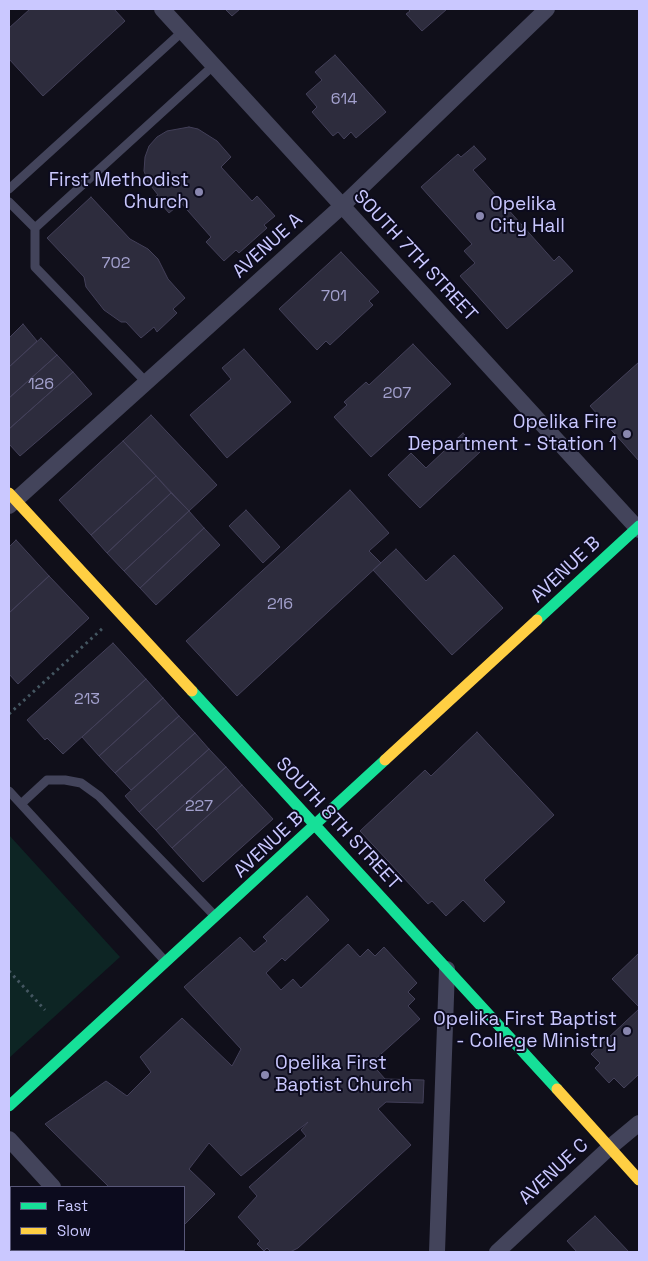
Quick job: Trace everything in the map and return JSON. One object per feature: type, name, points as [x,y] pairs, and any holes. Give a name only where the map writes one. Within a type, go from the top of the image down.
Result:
[{"type":"street","name":"SOUTH 7TH STREET","points":[[162,9],[639,528]]},
{"type":"street","name":"AVENUE A","points":[[11,499],[146,382],[342,206],[547,9]]},
{"type":"street","name":"SOUTH 8TH STREET","points":[[11,499],[316,825],[639,1180]]},
{"type":"street","name":"AVENUE B","points":[[9,1106],[639,528]]},
{"type":"street","points":[[437,1252],[447,969]]},
{"type":"street","name":"AVENUE C","points":[[497,1252],[609,1148],[639,1123]]},
{"type":"street","points":[[9,1139],[52,1186]]},
{"type":"lane","points":[[9,189],[183,31]]},
{"type":"lane","points":[[35,228],[214,65]]},
{"type":"lane","points":[[9,202],[35,228],[35,267],[146,382]]},
{"type":"lane","points":[[21,804],[47,780],[65,780],[82,783],[98,796],[216,918]]},
{"type":"lane","points":[[9,791],[166,963]]},
{"type":"path","points":[[9,714],[105,626]]},
{"type":"path","points":[[9,971],[45,1010]]},
{"type":"green space","points":[[9,835],[120,957],[9,1058]]},
{"type":"building","points":[[30,9],[114,9],[125,21],[43,96],[9,59],[9,28]]},
{"type":"building","points":[[225,9],[240,9],[232,16]]},
{"type":"building","points":[[408,9],[447,9],[422,31],[406,14],[410,11]]},
{"type":"building","points":[[335,55],[386,112],[356,138],[351,132],[344,139],[338,132],[333,136],[312,112],[317,107],[306,94],[322,80],[315,72]]},
{"type":"building","name":"First Methodist Church","points":[[189,127],[198,129],[217,141],[231,157],[221,167],[252,201],[257,196],[275,216],[264,225],[267,228],[239,253],[236,250],[224,261],[206,242],[211,237],[181,203],[169,213],[155,197],[158,195],[148,182],[144,171],[145,157],[149,146],[157,137],[167,131]]},
{"type":"building","name":"Opelika City Hall","points":[[474,146],[486,159],[473,170],[554,261],[559,256],[573,271],[507,329],[460,276],[475,263],[464,251],[472,244],[421,187],[458,154],[461,157]]},
{"type":"building","points":[[91,197],[130,239],[148,249],[158,259],[168,279],[185,298],[173,309],[177,313],[157,332],[154,327],[141,338],[126,322],[121,322],[104,310],[86,287],[84,277],[47,238]]},
{"type":"building","points":[[341,252],[379,292],[369,301],[373,305],[330,345],[326,341],[317,350],[279,309]]},
{"type":"building","points":[[23,324],[37,341],[9,367],[9,338]]},
{"type":"building","points":[[41,338],[57,355],[9,398],[9,367]]},
{"type":"building","points":[[413,344],[451,384],[371,457],[334,417],[347,405],[344,402],[366,382],[369,385]]},
{"type":"building","points":[[244,349],[291,402],[227,458],[190,415],[231,379],[222,368]]},
{"type":"building","points":[[57,355],[73,372],[9,429],[9,398]]},
{"type":"building","name":"Opelika Fire Department - Station 1","points":[[639,362],[639,461],[590,406]]},
{"type":"building","points":[[73,372],[92,394],[20,456],[9,444],[9,429]]},
{"type":"building","points":[[151,415],[217,485],[189,511],[123,441]]},
{"type":"building","points":[[463,433],[480,452],[420,508],[388,475],[411,453],[426,468]]},
{"type":"building","points":[[123,441],[156,476],[91,535],[59,500]]},
{"type":"building","points":[[156,476],[171,493],[107,553],[91,535]]},
{"type":"building","points":[[350,490],[389,533],[369,551],[381,563],[237,696],[186,641]]},
{"type":"building","points":[[171,493],[189,511],[124,571],[107,553]]},
{"type":"building","points":[[246,510],[280,547],[263,563],[229,526]]},
{"type":"building","points":[[189,511],[204,528],[140,588],[124,571]]},
{"type":"building","points":[[204,528],[220,545],[156,605],[140,588]]},
{"type":"building","points":[[16,540],[49,576],[9,613],[9,547]]},
{"type":"building","points":[[396,549],[426,581],[454,555],[503,608],[452,655],[373,570]]},
{"type":"building","points":[[49,576],[89,618],[18,684],[9,674],[9,613]]},
{"type":"building","points":[[113,643],[146,679],[63,754],[47,738],[45,740],[27,720]]},
{"type":"building","points":[[146,679],[163,698],[99,756],[82,737]]},
{"type":"building","points":[[163,698],[179,716],[115,773],[99,756]]},
{"type":"building","points":[[179,716],[195,733],[131,790],[115,773]]},
{"type":"building","points":[[477,732],[554,815],[484,880],[505,902],[484,922],[463,900],[446,916],[432,901],[428,904],[360,831],[425,770],[431,776]]},
{"type":"building","points":[[195,733],[209,749],[139,812],[125,796]]},
{"type":"building","points":[[209,749],[226,767],[156,830],[139,812]]},
{"type":"building","points":[[226,767],[242,785],[172,848],[156,830]]},
{"type":"building","points":[[242,785],[273,819],[203,882],[172,848]]},
{"type":"building","name":"Opelika First Baptist Church","points":[[307,896],[329,920],[285,961],[282,958],[266,973],[281,990],[293,979],[301,988],[348,944],[360,957],[368,949],[375,956],[384,947],[417,983],[408,992],[415,999],[408,1006],[420,1019],[371,1063],[385,1079],[424,1080],[423,1103],[386,1102],[378,1109],[411,1145],[298,1248],[290,1252],[271,1252],[267,1248],[264,1251],[257,1244],[260,1241],[238,1217],[257,1196],[249,1187],[306,1136],[301,1130],[308,1122],[241,1176],[209,1143],[189,1169],[215,1194],[185,1224],[185,1186],[108,1186],[45,1124],[106,1081],[127,1096],[151,1072],[140,1057],[182,1018],[232,1066],[241,1049],[184,987],[240,937],[254,952],[267,941],[263,937]]},
{"type":"building","name":"Opelika First Baptist - College Ministry","points":[[639,953],[639,1007],[612,979]]},
{"type":"building","name":"Opelika First Baptist - College Ministry","points":[[639,1009],[639,1074],[624,1088],[614,1078],[609,1083],[595,1068],[600,1063],[591,1054]]},
{"type":"building","points":[[595,1216],[629,1252],[577,1252],[567,1241]]},
{"type":"traffic: fast","points":[[537,620],[639,526]]},
{"type":"traffic: fast","points":[[192,691],[557,1089]]},
{"type":"traffic: fast","points":[[9,1106],[385,760]]},
{"type":"traffic: slow","points":[[9,493],[192,691]]},
{"type":"traffic: slow","points":[[385,760],[537,620]]},
{"type":"traffic: slow","points":[[557,1089],[639,1180]]},
{"type":"place","name":"First Methodist Church","points":[[199,192]]},
{"type":"place","name":"Opelika City Hall","points":[[480,216]]},
{"type":"place","name":"Opelika Fire Department - Station 1","points":[[627,434]]},
{"type":"place","name":"Opelika First Baptist - College Ministry","points":[[627,1031]]},
{"type":"place","name":"Opelika First Baptist Church","points":[[265,1075]]}]
